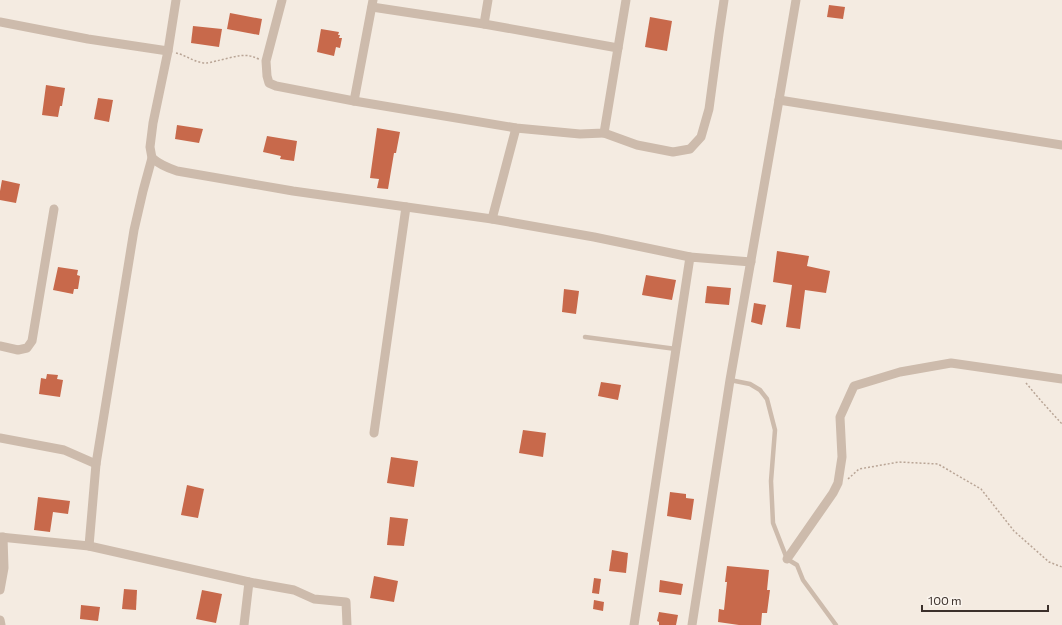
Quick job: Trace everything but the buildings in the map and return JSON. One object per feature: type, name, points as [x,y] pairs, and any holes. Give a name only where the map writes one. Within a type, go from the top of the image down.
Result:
[{"type":"street","points":[[88,546],[96,464],[134,230],[152,158],[150,147],[153,123],[168,51],[176,0]]},
{"type":"street","points":[[280,0],[266,61],[269,83],[276,86],[354,101],[516,128],[580,134],[604,133],[637,145],[673,152],[690,149],[701,137],[710,109],[724,0]]},
{"type":"street","points":[[484,24],[488,0]]},
{"type":"street","points":[[604,133],[626,0]]},
{"type":"street","points":[[692,625],[730,380],[796,0]]},
{"type":"street","points":[[354,101],[372,4],[618,48]]},
{"type":"street","points":[[0,22],[88,39],[168,51]]},
{"type":"street","points":[[779,100],[1062,145]]},
{"type":"street","points":[[492,219],[516,128]]},
{"type":"street","points":[[152,158],[158,163],[177,172],[293,191],[492,219],[594,237],[690,257],[751,262]]},
{"type":"street","points":[[374,433],[406,207]]},
{"type":"street","points":[[0,346],[18,350],[27,348],[32,341],[54,208]]},
{"type":"street","points":[[634,625],[690,257]]},
{"type":"street","points":[[787,559],[833,494],[838,483],[842,457],[840,417],[854,386],[900,372],[951,363],[1062,379]]},
{"type":"street","points":[[0,438],[64,450],[96,464]]},
{"type":"street","points":[[0,590],[4,568],[1,537],[88,546],[248,582],[294,590],[314,599],[346,602],[347,625]]},
{"type":"street","points":[[244,625],[248,582]]},
{"type":"street","points":[[0,620],[1,625]]},
{"type":"lane","points":[[586,337],[676,349]]},
{"type":"lane","points":[[730,380],[750,384],[760,390],[767,400],[775,430],[771,481],[774,523],[787,559],[797,565],[803,580],[836,625]]},
{"type":"path","points":[[168,51],[204,63],[243,56],[250,56],[266,61]]},
{"type":"path","points":[[1017,372],[1062,424]]},
{"type":"path","points":[[848,479],[859,469],[899,462],[938,464],[981,489],[1014,531],[1049,562],[1062,567]]}]
